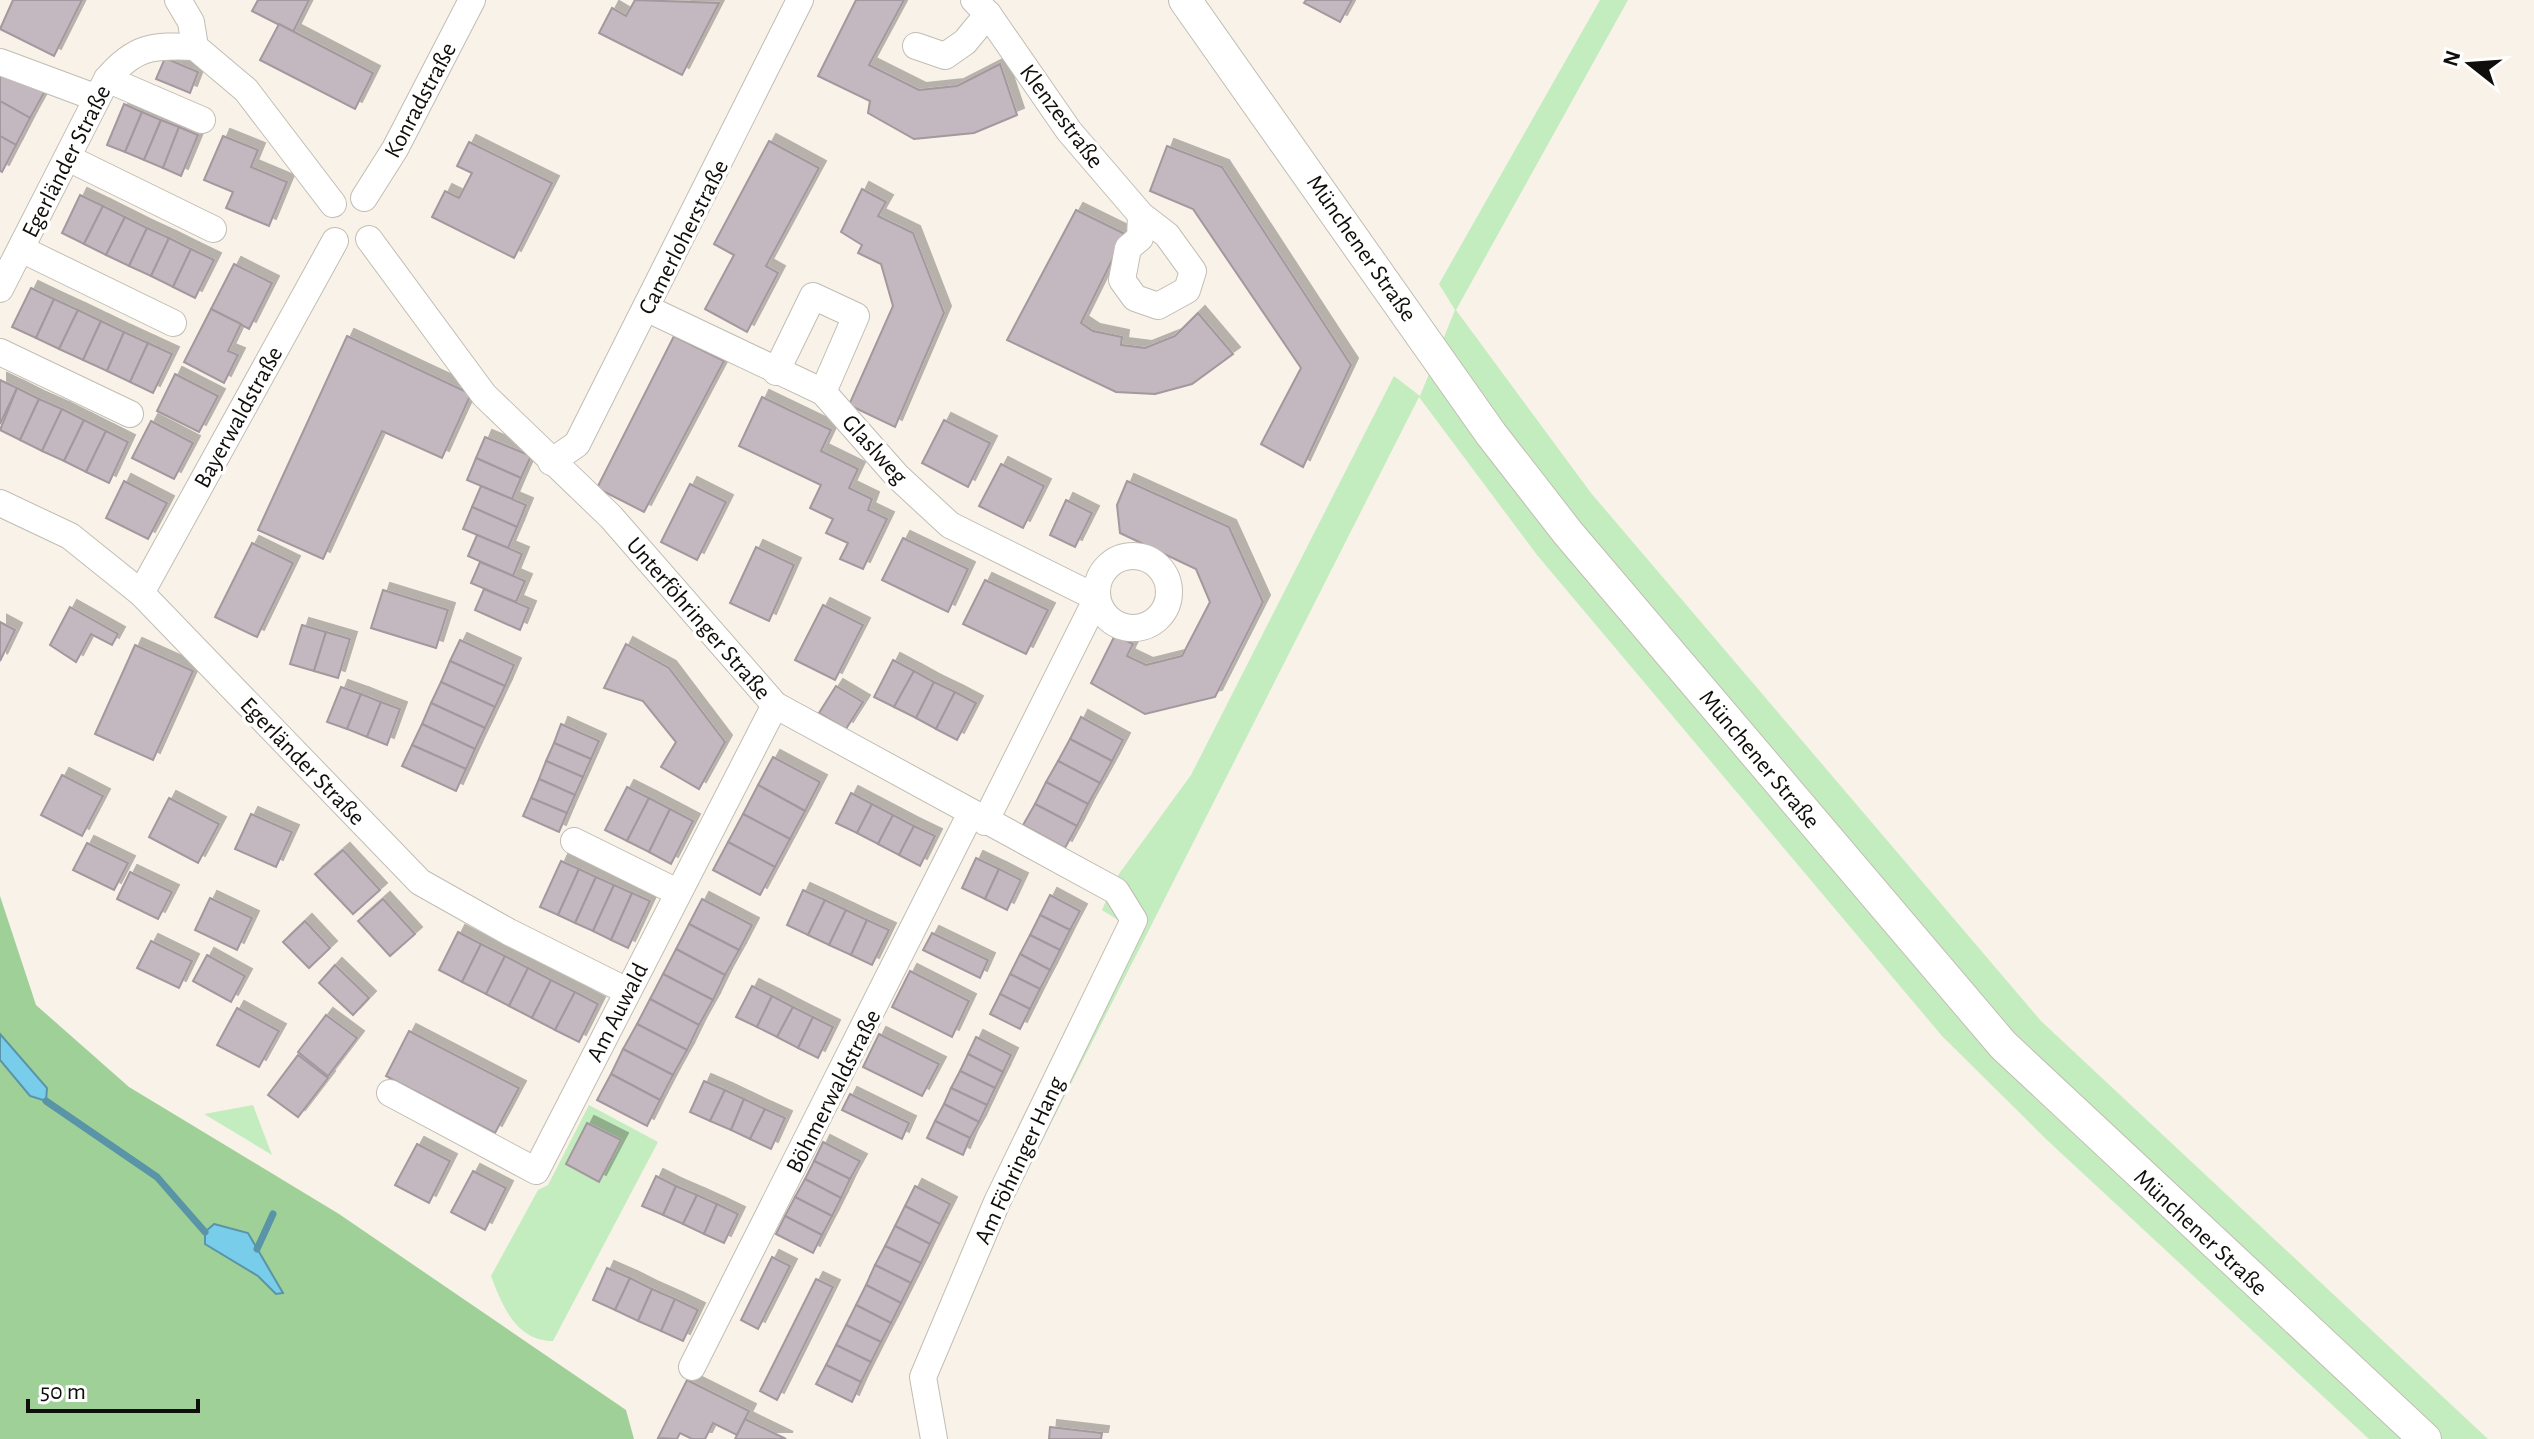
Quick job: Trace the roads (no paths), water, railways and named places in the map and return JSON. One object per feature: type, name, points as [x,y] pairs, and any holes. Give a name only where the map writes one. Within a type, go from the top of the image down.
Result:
[{"type":"main road","name":"Münchener Straße","points":[[1185,0],[1491,434],[1568,533],[2003,1045],[2425,1439]]},
{"type":"street","name":"Konradstraße","points":[[364,198],[395,149],[472,0]]},
{"type":"street","name":"Camerloherstraße","points":[[551,462],[577,444],[648,309],[800,0]]},
{"type":"street","name":"Klenzestraße","points":[[916,46],[945,56],[965,42],[981,7]]},
{"type":"street","name":"Klenzestraße","points":[[981,7],[1069,131],[1141,215]]},
{"type":"street","points":[[191,17],[333,204]]},
{"type":"street","name":"Egerländer Straße","points":[[0,289],[102,88],[127,56],[164,46],[191,17]]},
{"type":"street","points":[[0,62],[102,88],[202,120]]},
{"type":"street","points":[[68,158],[213,229]]},
{"type":"street","points":[[347,196],[364,198],[377,217],[369,239],[356,246],[335,241],[326,219],[333,204],[347,196]]},
{"type":"street","name":"Unterföhringer Straße","points":[[369,239],[484,395],[611,517],[775,705],[1116,891]]},
{"type":"street","name":"Bayerwaldstraße","points":[[141,593],[335,241]]},
{"type":"street","points":[[21,249],[173,323]]},
{"type":"street","points":[[776,372],[813,296],[856,316],[823,392]]},
{"type":"street","name":"Glaslweg","points":[[648,309],[823,392],[897,476],[950,525],[1097,598],[978,818]]},
{"type":"street","points":[[0,352],[130,414]]},
{"type":"street","name":"Egerländer Straße","points":[[0,503],[70,536],[141,593],[420,882],[509,932],[627,991]]},
{"type":"street","name":"Am Auwald","points":[[390,1093],[536,1171],[775,705]]},
{"type":"street","name":"Böhmerwaldstraße","points":[[692,1367],[978,818]]},
{"type":"street","points":[[574,841],[677,892]]},
{"type":"street","name":"Am Föhringer Hang","points":[[934,1439],[923,1377],[997,1202],[1134,920],[1116,891]]},
{"type":"water","points":[[0,1034],[47,1088],[46,1101],[30,1096],[0,1060]]},
{"type":"water","points":[[214,1224],[248,1233],[283,1293],[276,1294],[258,1276],[205,1244],[205,1232]]},
{"type":"waterway","points":[[46,1101],[157,1177],[205,1232]]},
{"type":"waterway","points":[[257,1249],[273,1214]]}]
